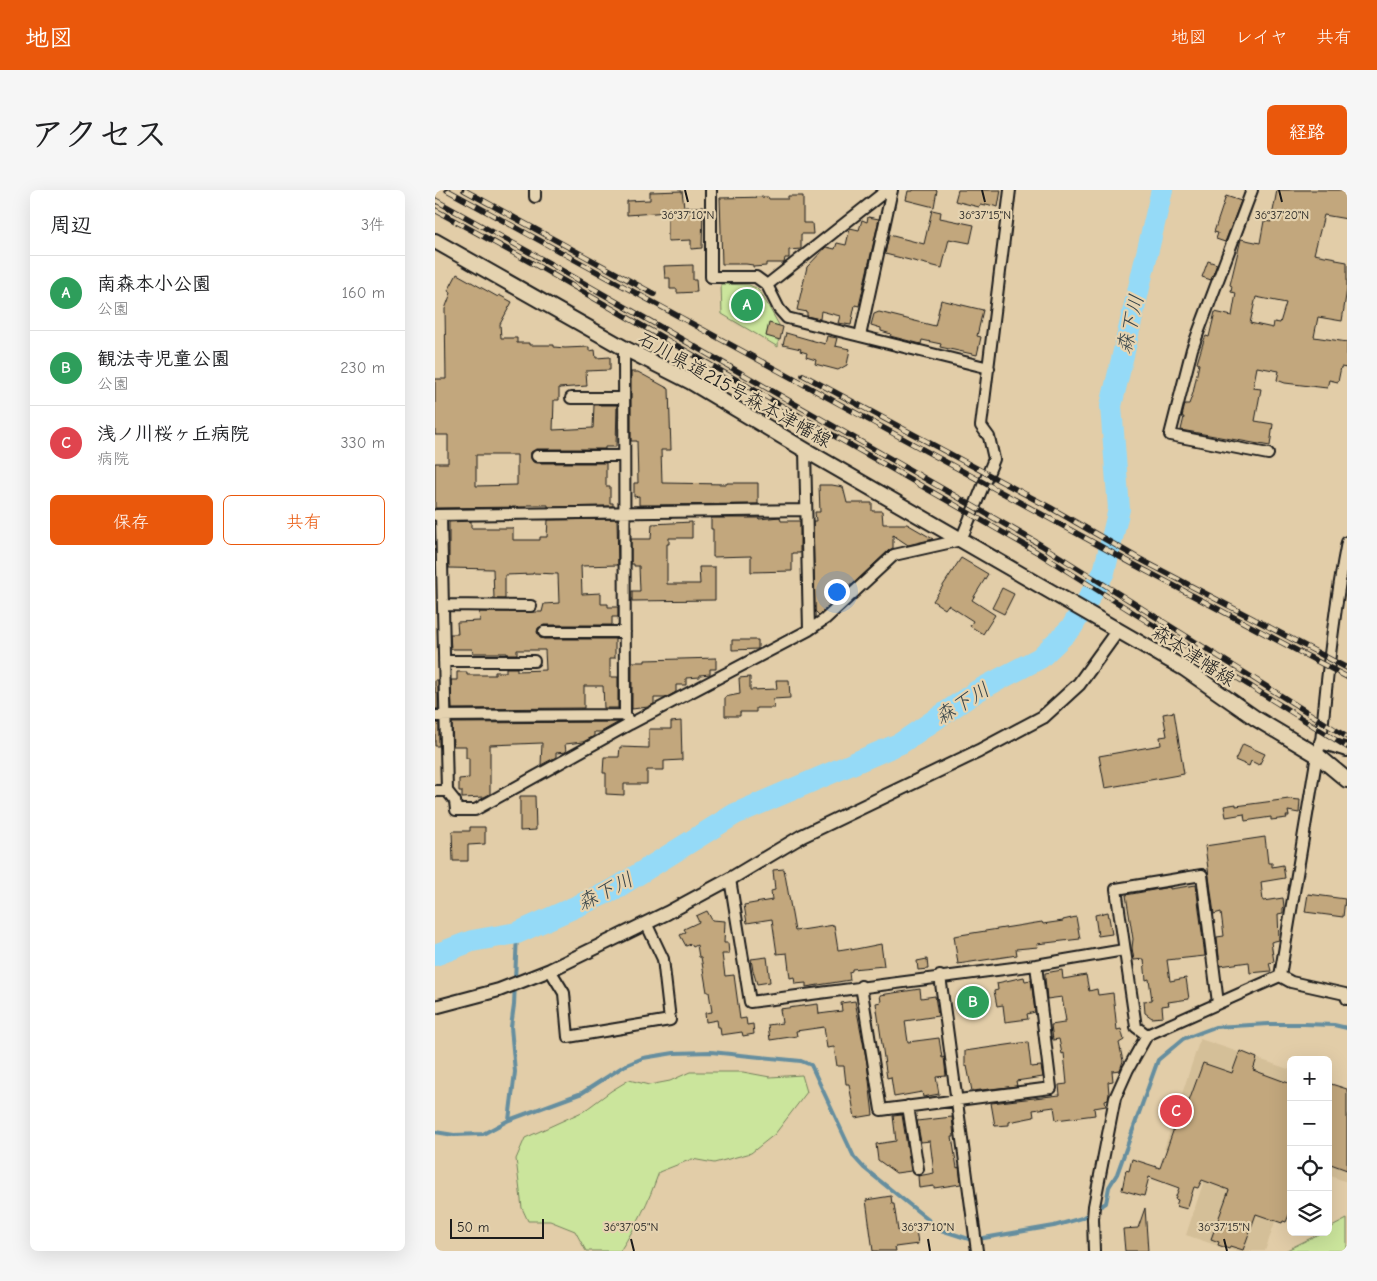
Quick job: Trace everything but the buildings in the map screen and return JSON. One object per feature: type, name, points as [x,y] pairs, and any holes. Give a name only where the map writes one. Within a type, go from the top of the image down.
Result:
[{"type":"main road","name":"石川県道215号森本津幡線","points":[[435,241],[624,348],[691,382],[1016,571]]},
{"type":"main road","name":"森本津幡線","points":[[1016,571],[1185,669],[1255,718],[1319,749],[1347,780]]},
{"type":"street","points":[[711,190],[711,277],[756,277],[767,285],[779,309],[787,318],[989,368]]},
{"type":"street","points":[[767,285],[887,190]]},
{"type":"street","points":[[860,336],[892,190]]},
{"type":"street","points":[[806,510],[438,515],[444,661],[440,716],[447,792],[455,801],[457,810],[475,810],[628,719],[809,630],[825,619],[894,555],[961,540],[994,459],[989,437],[981,426],[1010,190]]},
{"type":"street","points":[[1252,190],[1192,349],[1170,435],[1267,454]]},
{"type":"street","points":[[624,348],[625,632],[628,719]]},
{"type":"street","points":[[571,398],[624,398]]},
{"type":"street","points":[[805,450],[809,630]]},
{"type":"street","points":[[537,456],[624,456]]},
{"type":"street","points":[[1280,976],[1319,749],[1331,641],[1347,542]]},
{"type":"street","points":[[443,605],[531,606]]},
{"type":"street","points":[[435,1007],[499,990],[551,970],[730,879],[802,836],[979,751],[1043,717],[1079,684],[1118,630]]},
{"type":"street","points":[[544,632],[625,632]]},
{"type":"street","points":[[444,661],[534,661]]},
{"type":"street","points":[[440,716],[628,719]]},
{"type":"street","points":[[1319,749],[1347,750]]},
{"type":"street","points":[[435,792],[447,792]]},
{"type":"street","points":[[1147,1036],[1136,1027],[1116,889],[1202,875],[1218,1003]]},
{"type":"street","points":[[730,879],[750,1002],[861,986],[1036,965],[1124,950]]},
{"type":"street","points":[[551,970],[564,993],[568,1037],[670,1020],[663,959],[646,923]]},
{"type":"street","points":[[861,986],[881,1110],[1051,1088],[1036,965]]},
{"type":"street","points":[[940,976],[976,1243]]},
{"type":"street","points":[[1280,976],[1291,982],[1345,994],[1347,999]]},
{"type":"street","points":[[1094,1251],[1094,1206],[1115,1098],[1128,1069],[1147,1036],[1280,976]]},
{"type":"street","points":[[908,1106],[917,1169]]},
{"type":"shaded area","points":[[1200,1039],[1287,1069],[1287,1187],[1265,1251],[1233,1251],[1186,1235],[1209,1165],[1164,1149]]},
{"type":"shaded area","points":[[1332,1097],[1347,1102],[1347,1182],[1332,1176]]},
{"type":"green space","points":[[721,284],[749,285],[761,293],[779,325],[778,347],[722,314]]},
{"type":"green space","points":[[690,1072],[743,1072],[770,1077],[802,1075],[807,1092],[775,1134],[751,1153],[714,1163],[692,1159],[659,1172],[642,1213],[620,1251],[586,1251],[575,1231],[550,1221],[528,1221],[522,1208],[516,1159],[525,1138],[584,1111],[629,1080],[649,1085],[670,1081]]},
{"type":"green space","points":[[1347,1219],[1347,1251],[1285,1251],[1315,1236],[1332,1236],[1332,1227]]},
{"type":"waterway","name":"森下川","points":[[435,955],[472,941],[517,933],[613,890],[735,814],[901,743],[977,691],[1040,658],[1072,627],[1104,572],[1119,509],[1111,406],[1162,190]]},
{"type":"waterway","points":[[509,1120],[515,1072],[511,1027],[514,1005],[517,933]]},
{"type":"waterway","points":[[435,1132],[454,1135],[483,1134],[509,1120],[582,1093],[624,1066],[643,1058],[674,1053],[711,1052],[801,1061],[811,1065],[854,1157],[864,1168],[941,1230],[972,1240],[1054,1226],[1082,1218],[1106,1203],[1109,1187],[1117,1174],[1158,1060],[1183,1039],[1215,1027],[1304,1024],[1334,1025],[1347,1028]]},
{"type":"railway","points":[[447,190],[1133,564],[1347,677]]},
{"type":"railway","points":[[464,190],[654,294]]},
{"type":"railway","points":[[435,200],[547,262],[1041,545],[1347,737]]},
{"type":"railway","points":[[435,210],[543,269],[1037,552],[1347,747]]},
{"type":"railway","points":[[803,375],[1051,508],[1136,557],[1347,668]]},
{"type":"place","name":"南森本小公園","points":[[747,305]]},
{"type":"place","name":"観法寺児童公園","points":[[973,1002]]},
{"type":"place","name":"浅ノ川桜ヶ丘病院","points":[[1176,1111]]}]
